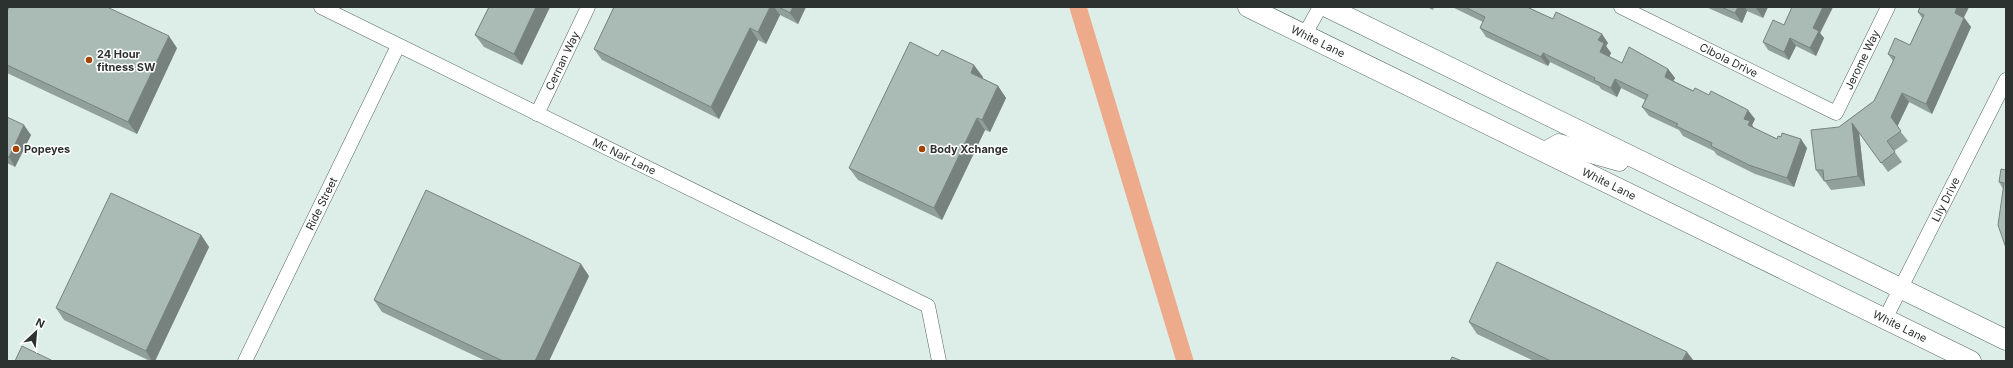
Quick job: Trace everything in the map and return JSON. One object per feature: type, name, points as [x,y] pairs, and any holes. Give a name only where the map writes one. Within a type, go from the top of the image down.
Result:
[{"type":"main road","name":"White Lane","points":[[1248,7],[1971,361]]},
{"type":"main road","points":[[1327,7],[2006,340]]},
{"type":"main road","points":[[1545,152],[1559,144],[1668,174]]},
{"type":"street","name":"Mc Nair Lane","points":[[321,7],[928,306],[939,361]]},
{"type":"street","name":"Cernan Way","points":[[537,114],[588,7]]},
{"type":"street","points":[[1305,34],[1320,7]]},
{"type":"street","name":"Cibola Drive","points":[[1621,7],[1836,113]]},
{"type":"street","name":"Jerome Way","points":[[1836,113],[1888,7]]},
{"type":"street","name":"Ride Street","points":[[245,361],[398,46]]},
{"type":"street","name":"Lily Drive","points":[[1885,319],[1902,289],[2006,80]]},
{"type":"building","name":"24 Hour fitness SW","points":[[9,7],[107,7],[169,36],[128,122],[7,65],[7,12]]},
{"type":"building","points":[[489,7],[536,7],[514,54],[475,35]]},
{"type":"building","points":[[614,7],[770,7],[758,32],[750,28],[711,107],[594,49]]},
{"type":"building","points":[[779,7],[793,7],[790,13]]},
{"type":"building","points":[[1465,7],[1527,7],[1553,19],[1556,12],[1602,34],[1598,40],[1604,43],[1600,52],[1622,63],[1629,47],[1668,69],[1665,77],[1693,91],[1695,88],[1709,95],[1711,91],[1748,110],[1744,119],[1750,121],[1748,125],[1777,139],[1778,136],[1781,137],[1782,133],[1801,139],[1787,178],[1749,165],[1711,146],[1712,143],[1676,126],[1678,124],[1642,107],[1648,95],[1615,79],[1611,88],[1594,80],[1595,78],[1543,53],[1541,57],[1480,28],[1485,17]]},
{"type":"building","points":[[1721,7],[1738,7],[1735,13]]},
{"type":"building","points":[[1792,7],[1823,7],[1813,28],[1819,31],[1810,48],[1790,38],[1784,52],[1763,42],[1773,20],[1784,25]]},
{"type":"building","points":[[1920,7],[1957,7],[1955,13],[1964,18],[1926,104],[1902,93],[1891,117],[1901,131],[1887,141],[1895,152],[1881,163],[1852,123],[1858,176],[1824,181],[1823,170],[1816,170],[1811,130],[1839,127],[1874,101],[1895,57],[1888,54],[1895,38],[1910,45],[1924,15],[1918,12]]},
{"type":"building","points":[[910,42],[938,56],[942,50],[974,65],[971,73],[998,86],[982,120],[977,118],[934,208],[849,168]]},
{"type":"building","points":[[7,117],[24,125],[9,157],[7,157]]},
{"type":"building","points":[[2001,169],[2006,170],[2006,248],[1998,225],[2004,183],[1999,182]]},
{"type":"building","points":[[426,190],[581,264],[535,361],[503,361],[374,300]]},
{"type":"building","points":[[111,193],[201,235],[146,351],[56,308]]},
{"type":"building","points":[[1497,262],[1687,352],[1682,361],[1551,361],[1469,322]]},
{"type":"building","points":[[22,346],[53,361],[15,361]]},
{"type":"building","points":[[1452,357],[1462,361],[1450,361]]},
{"type":"waterway","points":[[1078,7],[1185,361]]},
{"type":"place","name":"24 Hour fitness SW","points":[[89,60]]},
{"type":"place","name":"Popeyes","points":[[16,149]]},
{"type":"place","name":"Body Xchange","points":[[922,149]]}]
